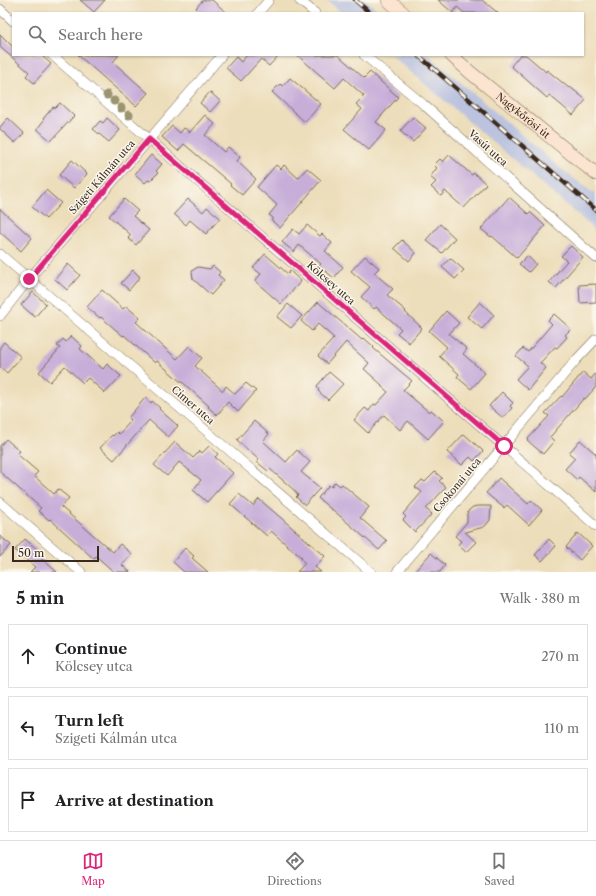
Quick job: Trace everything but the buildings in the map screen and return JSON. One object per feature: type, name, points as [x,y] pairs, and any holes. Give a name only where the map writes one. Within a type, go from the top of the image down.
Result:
[{"type":"main road","points":[[388,0],[402,12]]},
{"type":"main road","name":"Nagykőrösi út","points":[[452,56],[596,174]]},
{"type":"street","points":[[259,12],[269,0]]},
{"type":"street","points":[[300,0],[314,12]]},
{"type":"street","points":[[0,9],[12,20]]},
{"type":"street","name":"Kölcsey utca","points":[[53,56],[596,526]]},
{"type":"street","name":"Szigeti Kálmán utca","points":[[0,316],[29,279],[221,56]]},
{"type":"street","name":"Vasút utca","points":[[365,56],[423,104],[596,258]]},
{"type":"street","name":"Címer utca","points":[[0,254],[371,572]]},
{"type":"street","name":"Csokonai utca","points":[[397,572],[596,339]]},
{"type":"street","points":[[0,502],[81,572]]},
{"type":"shaded area","points":[[327,0],[366,0],[380,12],[341,12]]},
{"type":"shaded area","points":[[392,56],[430,56],[560,168],[596,195],[596,233],[586,222]]},
{"type":"railway","points":[[355,0],[369,12]]},
{"type":"railway","points":[[419,56],[596,210]]},
{"type":"route","points":[[29,279],[149,139],[504,446]]}]
